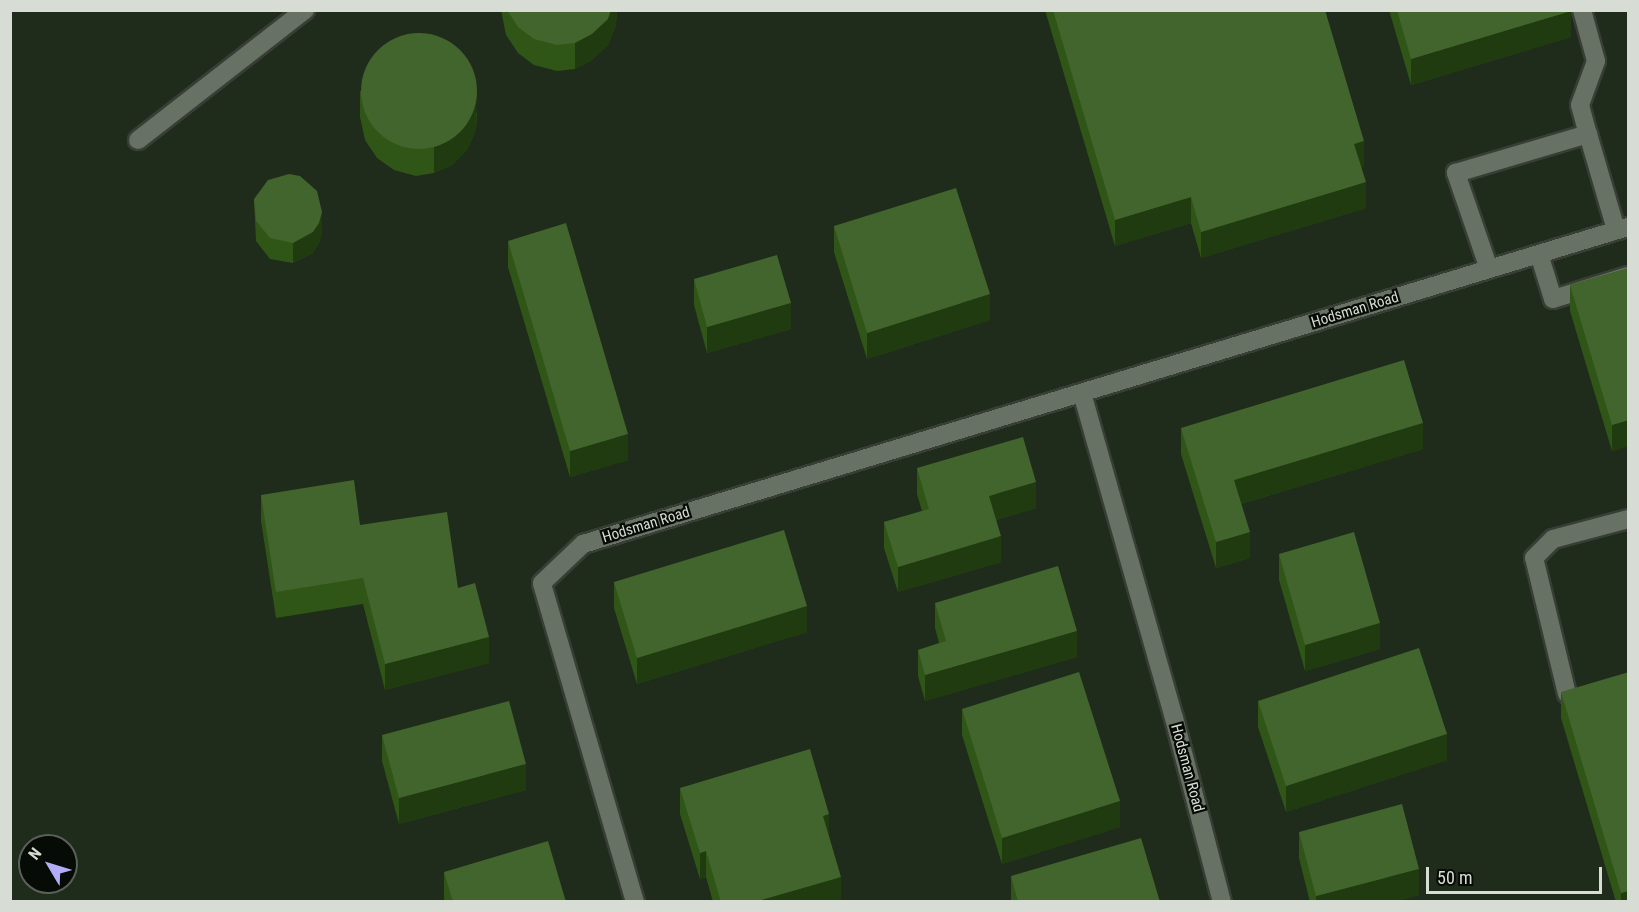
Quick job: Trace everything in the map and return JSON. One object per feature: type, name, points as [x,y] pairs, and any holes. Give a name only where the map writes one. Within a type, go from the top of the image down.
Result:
[{"type":"street","points":[[138,140],[304,10]]},
{"type":"street","points":[[1582,10],[1596,61],[1580,105],[1588,134],[1622,228]]},
{"type":"street","points":[[1489,269],[1456,173],[1588,134]]},
{"type":"street","name":"Hodsman Road","points":[[635,902],[542,583],[583,544],[1622,228]]},
{"type":"street","points":[[1539,254],[1553,299],[1629,276]]},
{"type":"street","name":"Hodsman Road","points":[[1082,393],[1174,718],[1222,902]]},
{"type":"street","points":[[1567,694],[1534,558],[1552,539],[1629,519]]},
{"type":"shaded area","points":[[10,11],[1628,11],[1628,901],[11,901]]},
{"type":"building","points":[[507,10],[611,10],[608,19],[592,34],[575,43],[557,45],[534,39],[518,27]]},
{"type":"building","points":[[1053,10],[1325,10],[1364,141],[1354,144],[1366,182],[1201,232],[1191,197],[1115,220]]},
{"type":"building","points":[[1397,10],[1571,10],[1571,11],[1411,59]]},
{"type":"building","points":[[419,33],[441,38],[460,50],[472,69],[477,91],[472,113],[460,132],[441,144],[419,149],[397,144],[378,132],[366,113],[361,91],[366,69],[378,50],[397,38]]},
{"type":"building","points":[[289,174],[300,176],[317,191],[322,212],[313,232],[293,243],[270,238],[256,221],[254,199],[268,180]]},
{"type":"building","points":[[956,188],[990,294],[867,333],[834,226]]},
{"type":"building","points":[[566,223],[628,434],[570,451],[508,241]]},
{"type":"building","points":[[777,255],[791,303],[707,327],[694,279]]},
{"type":"building","points":[[1629,268],[1629,420],[1612,425],[1570,285]]},
{"type":"building","points":[[1404,360],[1423,423],[1234,480],[1250,532],[1216,542],[1181,428]]},
{"type":"building","points":[[1023,437],[1036,482],[989,496],[1001,536],[898,567],[884,522],[929,509],[917,468]]},
{"type":"building","points":[[354,480],[360,525],[447,512],[458,588],[475,583],[489,637],[385,664],[363,578],[276,592],[261,495]]},
{"type":"building","points":[[784,530],[807,606],[637,658],[614,582]]},
{"type":"building","points":[[1354,532],[1380,623],[1305,645],[1279,554]]},
{"type":"building","points":[[1058,566],[1077,631],[925,675],[918,650],[946,641],[935,603]]},
{"type":"building","points":[[1419,648],[1447,734],[1286,786],[1258,701]]},
{"type":"building","points":[[1079,672],[1120,801],[1002,838],[962,709]]},
{"type":"building","points":[[1629,672],[1629,891],[1621,893],[1561,692]]},
{"type":"building","points":[[509,701],[526,764],[399,798],[382,735]]},
{"type":"building","points":[[810,749],[829,814],[823,816],[841,877],[754,902],[721,902],[706,851],[700,853],[680,788]]},
{"type":"building","points":[[1402,804],[1419,869],[1316,896],[1299,832]]},
{"type":"building","points":[[1141,838],[1160,902],[1018,902],[1011,876]]},
{"type":"building","points":[[548,841],[566,902],[453,902],[444,872]]}]
